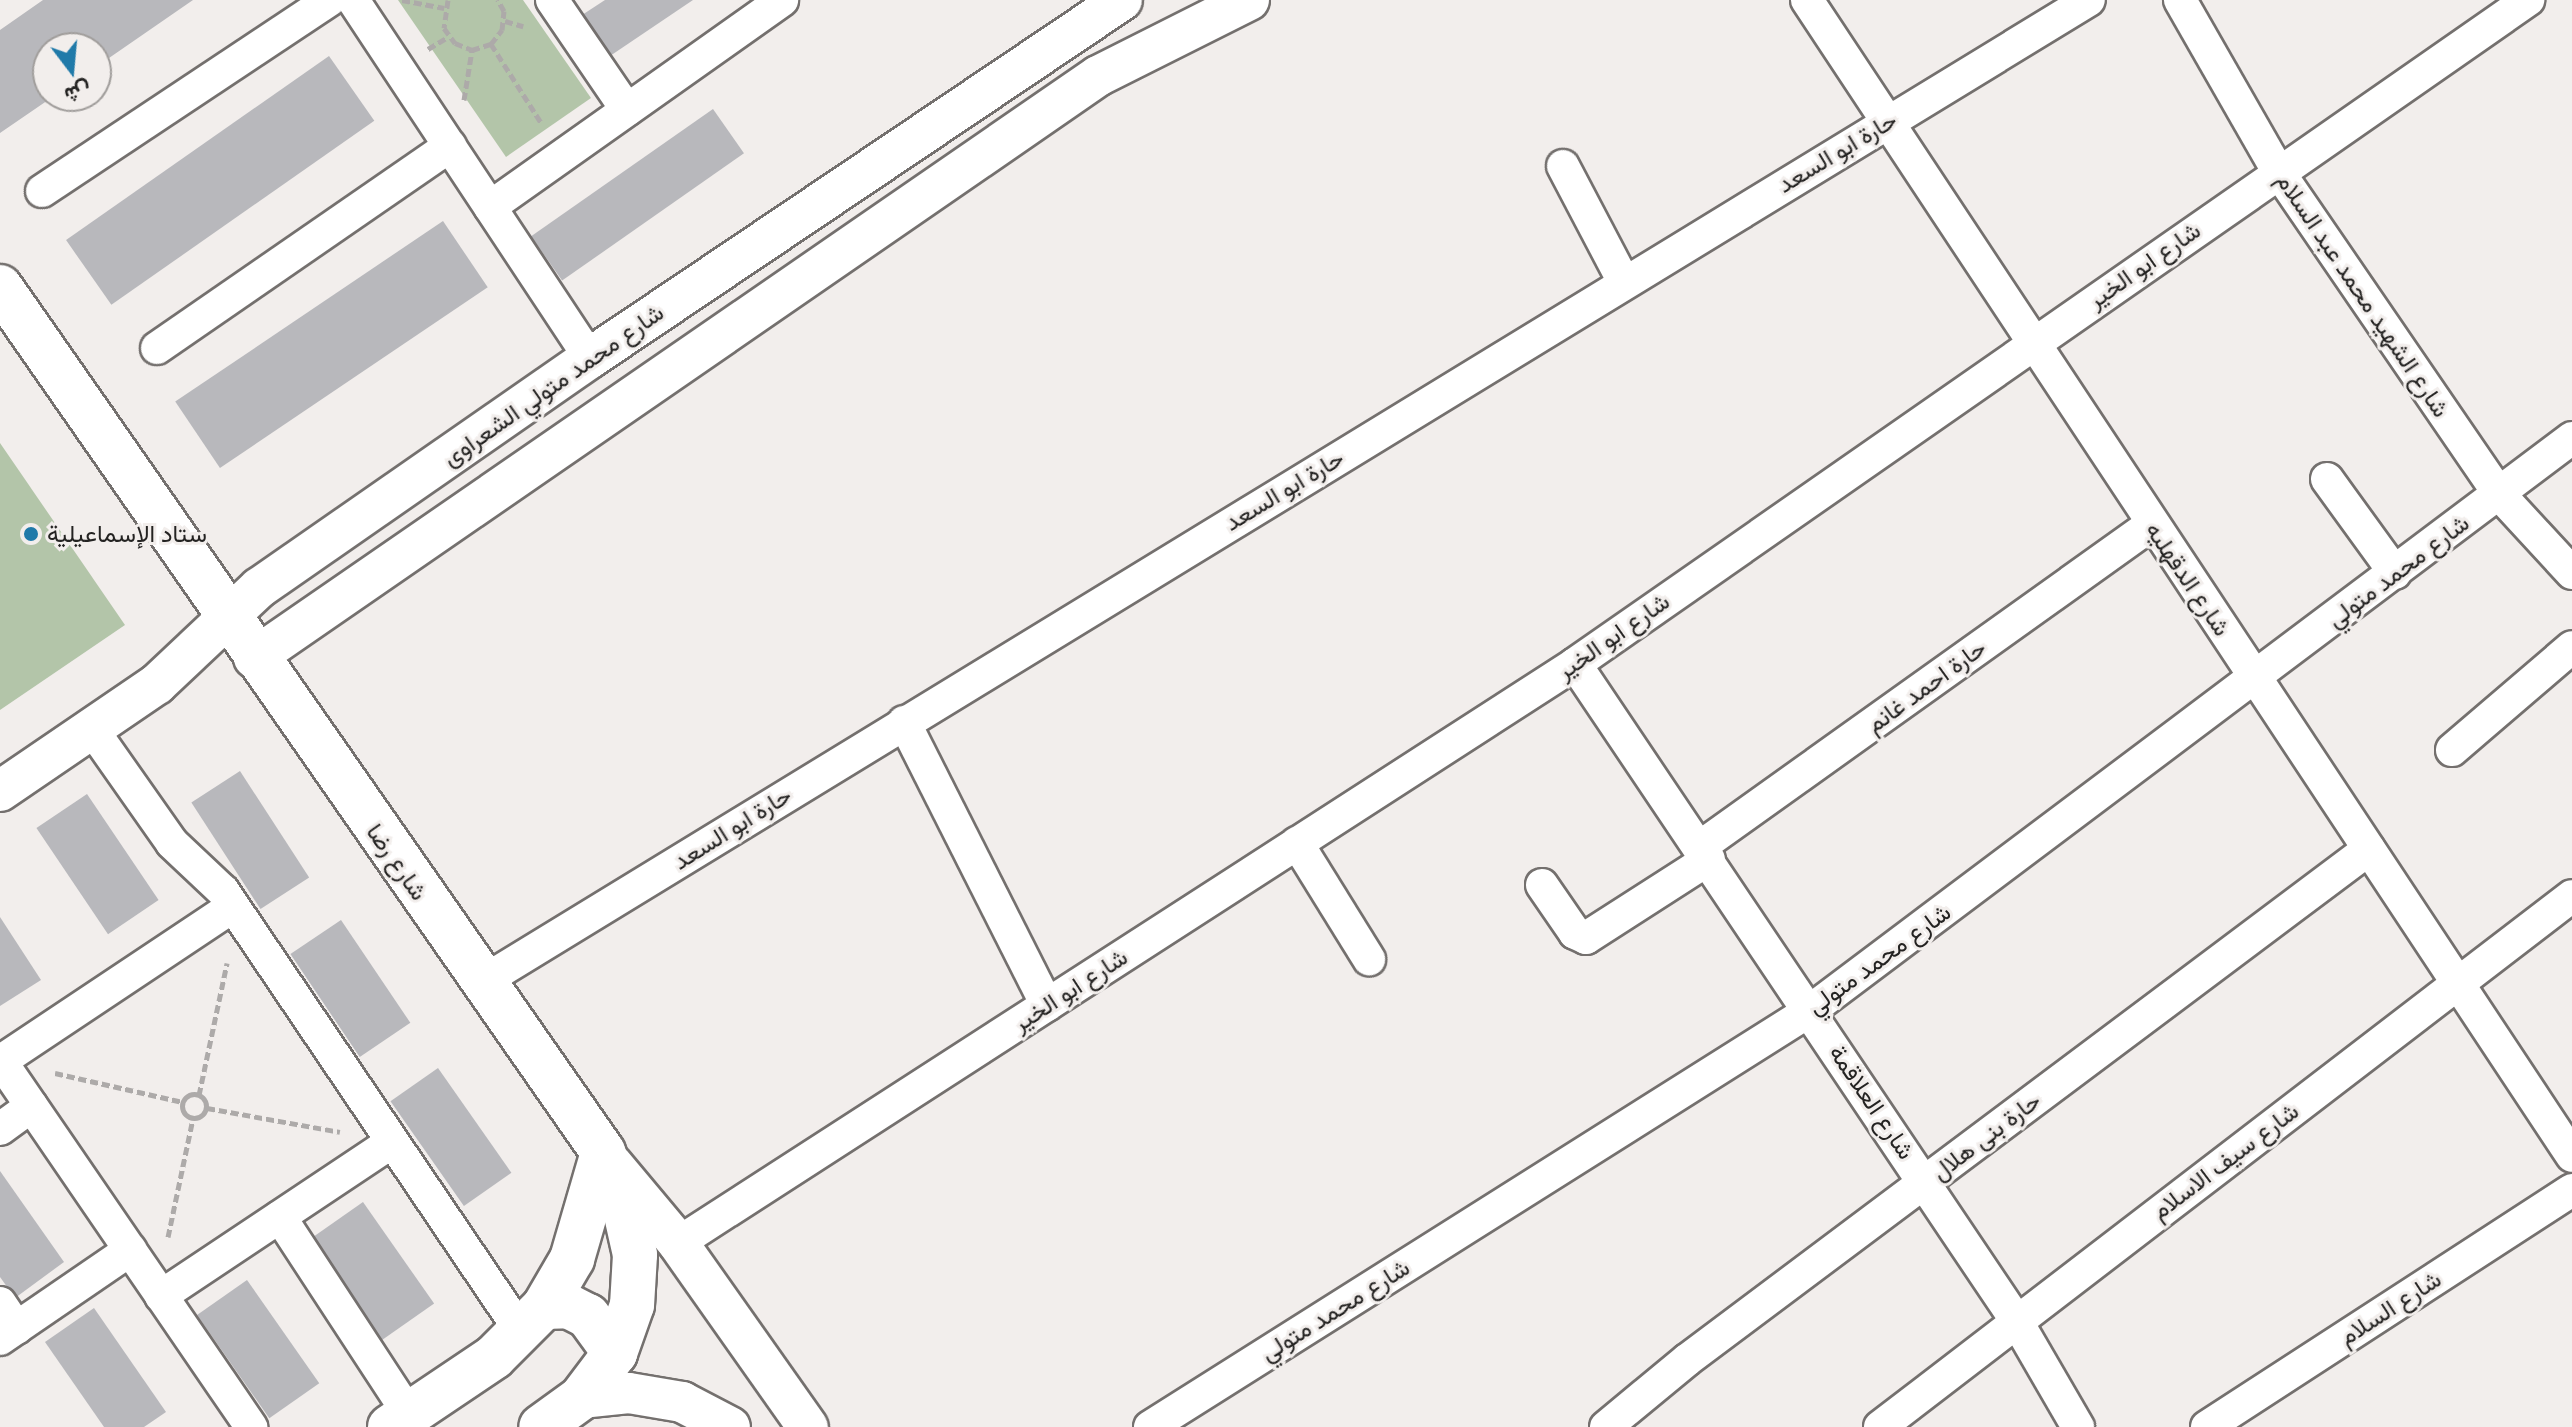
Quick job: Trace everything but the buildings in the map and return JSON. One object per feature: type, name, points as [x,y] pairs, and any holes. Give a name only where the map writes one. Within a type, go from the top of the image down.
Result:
[{"type":"main road","name":"شارع رضا","points":[[0,287],[254,658],[603,1152]]},
{"type":"main road","points":[[533,1320],[572,1259],[603,1152]]},
{"type":"main road","points":[[541,1427],[581,1398],[615,1353],[632,1305],[635,1255],[624,1206],[603,1152]]},
{"type":"main road","points":[[399,1420],[533,1320],[568,1306],[588,1316],[615,1353]]},
{"type":"street","points":[[42,191],[329,0]]},
{"type":"street","points":[[353,0],[590,358]]},
{"type":"street","points":[[552,0],[627,110]]},
{"type":"street","points":[[490,207],[782,0]]},
{"type":"street","name":"شارع محمد متولي الشعراوى","points":[[0,791],[157,684],[225,616],[590,358],[1122,0]]},
{"type":"street","points":[[254,658],[1098,76],[1249,0]]},
{"type":"street","name":"شارع الدقهليه","points":[[1807,0],[1885,123],[2572,1156]]},
{"type":"street","name":"حارة ابو السعد","points":[[482,982],[2089,0]]},
{"type":"street","name":"شارع الشهيد محمد عبد السلام","points":[[2180,0],[2278,171],[2500,495],[2572,573]]},
{"type":"street","name":"شارع ابو الخير","points":[[678,1243],[1575,664],[2031,343],[2528,0]]},
{"type":"street","points":[[157,348],[450,146]]},
{"type":"street","points":[[1563,166],[1624,282]]},
{"type":"street","name":"شارع محمد متولي","points":[[1150,1427],[1811,1010],[2572,438]]},
{"type":"street","points":[[2327,479],[2395,573]]},
{"type":"street","name":"حارة احمد غانم","points":[[1542,885],[1575,933],[1586,938],[2152,524]]},
{"type":"street","points":[[2452,750],[2572,647]]},
{"type":"street","name":"شارع العلاقمة","points":[[1575,664],[1811,1010],[2016,1320],[2078,1427]]},
{"type":"street","points":[[904,722],[1047,1005]]},
{"type":"street","points":[[92,729],[172,843],[213,878],[392,1142],[533,1320]]},
{"type":"street","points":[[1297,843],[1369,959]]},
{"type":"street","name":"حارة بنى هلال","points":[[1606,1427],[1687,1360],[2369,849]]},
{"type":"street","name":"شارع سيف الاسلام","points":[[1880,1427],[2572,896]]},
{"type":"street","points":[[235,909],[0,1060],[251,1427]]},
{"type":"street","points":[[0,1129],[32,1106]]},
{"type":"street","points":[[159,1292],[280,1217],[392,1142]]},
{"type":"street","name":"شارع رضا","points":[[603,1152],[678,1243],[808,1427]]},
{"type":"street","name":"شارع السلام","points":[[2207,1427],[2572,1190]]},
{"type":"street","points":[[280,1217],[399,1420]]},
{"type":"street","points":[[6,1323],[130,1250]]},
{"type":"street","points":[[581,1398],[629,1393],[682,1402],[730,1427]]},
{"type":"path","points":[[402,0],[444,8]]},
{"type":"path","points":[[448,0],[444,8],[444,28],[455,43],[472,50],[491,44],[505,21],[499,0]]},
{"type":"path","points":[[491,44],[563,156]]},
{"type":"path","points":[[207,1108],[199,1095],[235,909]]},
{"type":"path","points":[[0,1060],[183,1102],[199,1095]]},
{"type":"path","points":[[183,1102],[182,1109],[193,1118]]},
{"type":"path","points":[[159,1292],[193,1118],[207,1108],[392,1142]]},
{"type":"green space","points":[[398,0],[523,0],[591,98],[506,157]]},
{"type":"green space","name":"ستاد الإسماعيلية","points":[[0,443],[125,625],[0,710]]},
{"type":"place","name":"ستاد الإسماعيلية","points":[[31,534]]}]
